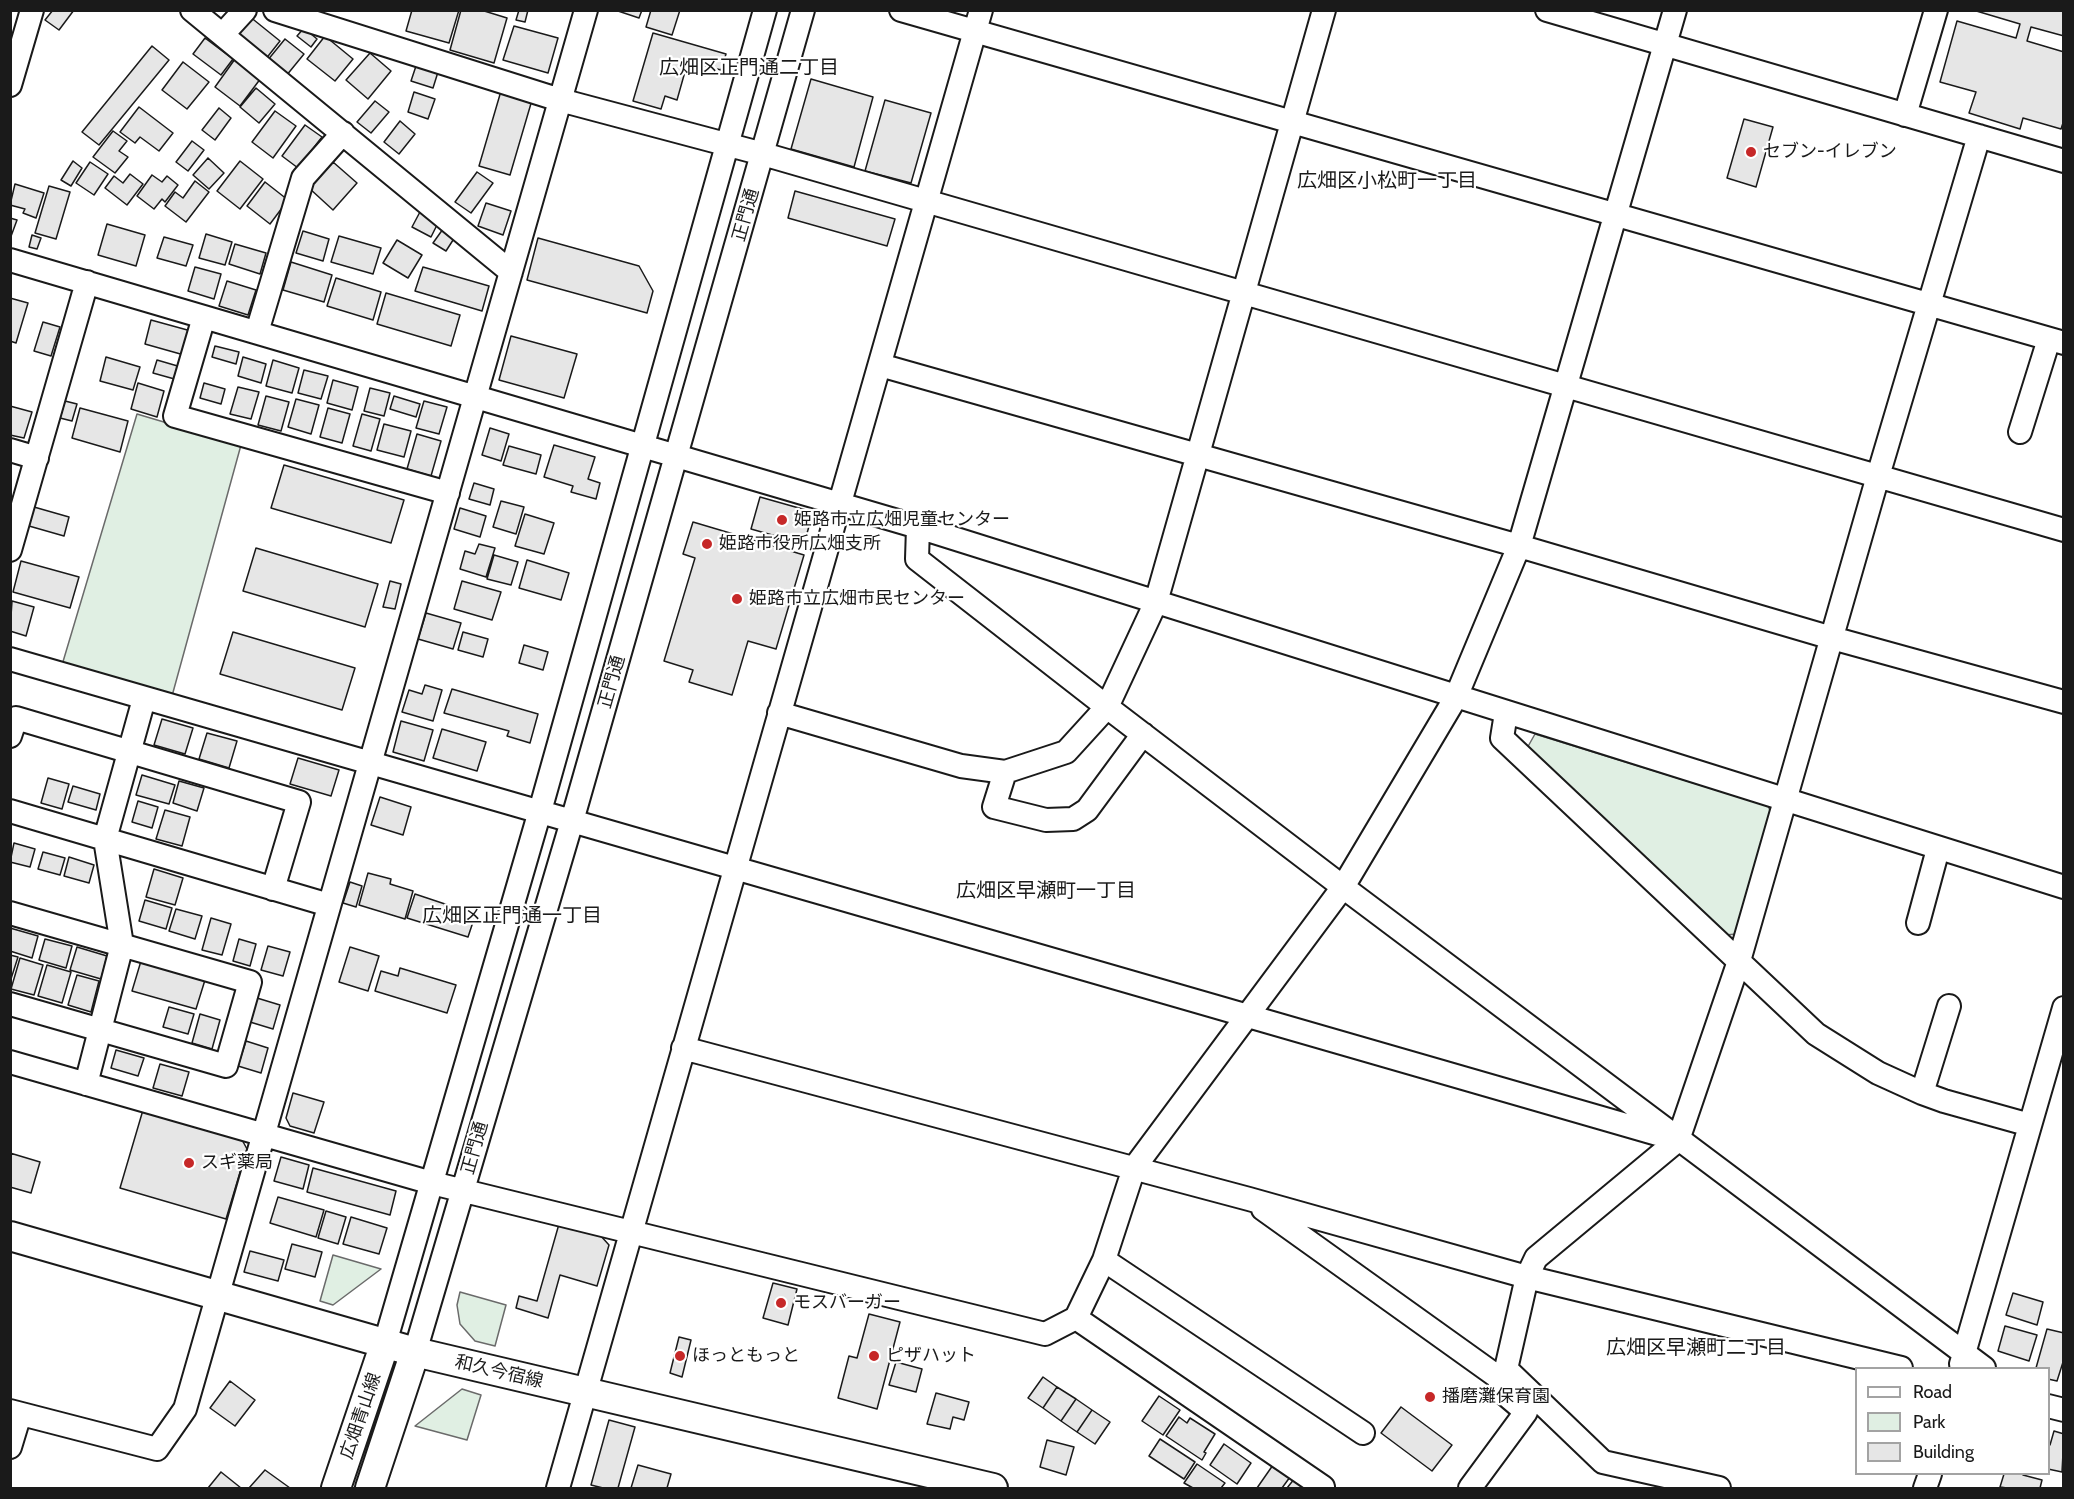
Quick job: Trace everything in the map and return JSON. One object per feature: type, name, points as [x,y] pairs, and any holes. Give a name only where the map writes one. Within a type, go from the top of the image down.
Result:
[{"type":"main road","name":"和久今宿線","points":[[10,1236],[415,1352],[982,1487]]},
{"type":"main road","name":"広畑青山線","points":[[336,1488],[385,1344]]},
{"type":"main road","name":"広畑青山線","points":[[370,1488],[415,1352]]},
{"type":"street","points":[[10,85],[32,10]]},
{"type":"street","points":[[192,10],[511,272]]},
{"type":"street","points":[[223,34],[245,10]]},
{"type":"street","points":[[274,10],[560,100],[763,154],[2064,530]]},
{"type":"street","points":[[10,1447],[15,1412],[157,1449],[185,1408],[586,10]]},
{"type":"street","name":"正門通","points":[[385,1344],[540,811],[765,10]]},
{"type":"street","name":"正門通","points":[[415,1352],[572,821],[803,10]]},
{"type":"street","points":[[901,10],[978,21],[1292,122],[2056,341],[2020,432]]},
{"type":"street","points":[[779,713],[961,766],[1005,772],[1066,752],[1107,708],[1156,602],[1324,10]]},
{"type":"street","points":[[1547,10],[2064,161]]},
{"type":"street","points":[[10,1062],[432,1183],[1044,1334],[1076,1318],[1104,1260],[1134,1168],[1343,887],[1456,697],[1519,546],[1675,10]]},
{"type":"street","points":[[1905,114],[1936,10]]},
{"type":"street","points":[[558,1488],[978,21]]},
{"type":"street","points":[[257,332],[303,178],[343,133]]},
{"type":"street","points":[[1470,1488],[1526,1412],[1499,1389],[1527,1277],[1536,1258],[1678,1140],[1739,961],[1928,304],[1979,136]]},
{"type":"street","points":[[10,260],[918,527],[2064,887]]},
{"type":"street","points":[[10,550],[87,282]]},
{"type":"street","points":[[204,316],[176,416],[448,493]]},
{"type":"street","points":[[880,365],[1519,546],[1832,638],[2064,702]]},
{"type":"street","points":[[10,450],[37,458]]},
{"type":"street","points":[[918,527],[917,559],[1107,708],[1678,1140],[1962,1361],[1981,1367]]},
{"type":"street","points":[[10,659],[1678,1140]]},
{"type":"street","points":[[86,1084],[122,945],[105,839],[144,699]]},
{"type":"street","points":[[1506,713],[1502,738],[1816,1034],[1878,1073],[1922,1093],[2030,1125]]},
{"type":"street","points":[[10,735],[16,718],[299,802],[273,889]]},
{"type":"street","points":[[1005,772],[994,807],[1046,820],[1073,819],[1088,810],[1143,734]]},
{"type":"street","points":[[10,811],[329,905]]},
{"type":"street","points":[[1918,923],[1938,849]]},
{"type":"street","points":[[10,913],[250,982],[226,1066],[10,1004]]},
{"type":"street","points":[[1922,1093],[1949,1006]]},
{"type":"street","points":[[1962,1361],[2064,1008]]},
{"type":"street","points":[[683,1048],[1249,1199],[1527,1277],[1897,1367]]},
{"type":"street","points":[[1249,1199],[1504,1375],[1603,1462],[1719,1488]]},
{"type":"street","points":[[1104,1260],[1363,1433]]},
{"type":"street","points":[[1076,1318],[1323,1487]]},
{"type":"green space","points":[[137,414],[241,445],[172,696],[62,665]]},
{"type":"green space","points":[[1535,734],[1768,806],[1772,815],[1737,934],[1725,935],[1526,750]]},
{"type":"green space","points":[[333,1255],[381,1269],[333,1305],[320,1301]]},
{"type":"green space","points":[[460,1292],[506,1305],[495,1346],[475,1341],[460,1324],[457,1305]]},
{"type":"green space","points":[[462,1389],[481,1395],[467,1440],[415,1426]]},
{"type":"building","points":[[53,10],[74,10],[59,30],[45,20]]},
{"type":"building","points":[[412,10],[459,10],[449,43],[406,31]]},
{"type":"building","points":[[461,10],[481,10],[507,18],[494,63],[450,50]]},
{"type":"building","points":[[519,10],[528,10],[525,22],[516,20]]},
{"type":"building","points":[[615,10],[642,10],[639,18]]},
{"type":"building","points":[[651,10],[680,10],[672,35],[646,27]]},
{"type":"building","points":[[1973,10],[2064,10],[2064,36],[2031,27],[2027,41],[2064,52],[2064,120],[2061,129],[2023,118],[2020,129],[1969,113],[1976,92],[1940,82],[1957,21],[2016,38],[2020,24]]},
{"type":"building","points":[[249,16],[280,41],[265,60],[234,35]]},
{"type":"building","points":[[514,26],[558,38],[548,73],[503,60]]},
{"type":"building","points":[[304,28],[317,39],[311,47],[297,36]]},
{"type":"building","points":[[653,33],[726,54],[721,70],[688,61],[677,100],[665,96],[661,109],[633,101]]},
{"type":"building","points":[[325,36],[353,59],[335,81],[307,59]]},
{"type":"building","points":[[205,38],[233,59],[221,75],[193,54]]},
{"type":"building","points":[[285,39],[304,54],[286,76],[267,61]]},
{"type":"building","points":[[152,46],[169,60],[99,145],[82,132]]},
{"type":"building","points":[[370,53],[391,71],[368,99],[346,80]]},
{"type":"building","points":[[235,59],[261,78],[240,106],[215,87]]},
{"type":"building","points":[[183,62],[209,82],[187,109],[162,90]]},
{"type":"building","points":[[416,66],[438,72],[433,88],[411,81]]},
{"type":"building","points":[[811,79],[873,97],[854,167],[791,149]]},
{"type":"building","points":[[256,88],[275,104],[259,123],[240,107]]},
{"type":"building","points":[[501,91],[532,100],[510,175],[479,166]]},
{"type":"building","points":[[414,92],[435,99],[428,119],[408,112]]},
{"type":"building","points":[[885,100],[931,113],[911,183],[865,171]]},
{"type":"building","points":[[375,101],[389,112],[371,133],[357,122]]},
{"type":"building","points":[[139,107],[173,133],[159,151],[140,137],[135,143],[120,132]]},
{"type":"building","points":[[219,108],[231,118],[215,140],[202,130]]},
{"type":"building","points":[[275,111],[296,126],[273,158],[252,142]]},
{"type":"building","points":[[1744,119],[1773,127],[1756,187],[1727,178]]},
{"type":"building","points":[[400,121],[415,134],[399,154],[384,142]]},
{"type":"building","points":[[305,125],[322,137],[298,168],[282,156]]},
{"type":"building","points":[[113,131],[127,141],[119,151],[128,157],[115,173],[93,157]]},
{"type":"building","points":[[192,141],[204,150],[188,171],[176,162]]},
{"type":"building","points":[[208,158],[224,173],[209,189],[193,175]]},
{"type":"building","points":[[73,161],[82,168],[71,186],[61,180]]},
{"type":"building","points":[[240,161],[263,179],[240,209],[217,191]]},
{"type":"building","points":[[90,162],[108,174],[94,195],[76,183]]},
{"type":"building","points":[[333,162],[357,183],[333,210],[309,188]]},
{"type":"building","points":[[477,172],[493,183],[471,213],[455,202]]},
{"type":"building","points":[[130,174],[143,184],[127,205],[105,188],[114,176],[123,183]]},
{"type":"building","points":[[152,175],[162,182],[167,176],[178,185],[165,202],[162,199],[154,209],[137,196]]},
{"type":"building","points":[[195,181],[209,192],[186,222],[165,206],[175,192],[183,198]]},
{"type":"building","points":[[265,182],[288,200],[270,224],[247,206]]},
{"type":"building","points":[[15,184],[44,193],[36,218],[23,213],[25,209],[10,205]]},
{"type":"building","points":[[49,186],[70,192],[56,239],[35,233]]},
{"type":"building","points":[[795,191],[895,219],[887,246],[788,218]]},
{"type":"building","points":[[486,203],[511,211],[503,235],[478,226]]},
{"type":"building","points":[[421,210],[440,219],[431,237],[412,227]]},
{"type":"building","points":[[10,218],[17,220],[10,239]]},
{"type":"building","points":[[107,224],[145,235],[136,266],[98,255]]},
{"type":"building","points":[[443,229],[455,237],[446,251],[433,243]]},
{"type":"building","points":[[303,231],[329,239],[323,261],[296,253]]},
{"type":"building","points":[[206,234],[232,242],[225,265],[199,258]]},
{"type":"building","points":[[32,235],[41,238],[37,249],[29,247]]},
{"type":"building","points":[[339,236],[381,248],[373,274],[331,262]]},
{"type":"building","points":[[164,237],[193,245],[186,266],[157,258]]},
{"type":"building","points":[[538,238],[639,266],[653,291],[647,313],[527,280]]},
{"type":"building","points":[[397,240],[422,255],[408,278],[383,263]]},
{"type":"building","points":[[235,244],[266,253],[260,274],[229,264]]},
{"type":"building","points":[[291,262],[332,275],[324,302],[283,290]]},
{"type":"building","points":[[195,267],[221,274],[214,299],[188,291]]},
{"type":"building","points":[[423,267],[489,286],[482,311],[415,291]]},
{"type":"building","points":[[336,278],[381,292],[373,320],[327,306]]},
{"type":"building","points":[[227,281],[256,290],[248,315],[219,306]]},
{"type":"building","points":[[386,293],[460,315],[451,346],[377,324]]},
{"type":"building","points":[[10,298],[28,303],[16,343],[10,341]]},
{"type":"building","points":[[151,320],[191,331],[184,355],[145,344]]},
{"type":"building","points":[[43,322],[60,327],[51,356],[34,351]]},
{"type":"building","points":[[511,336],[577,354],[564,398],[499,380]]},
{"type":"building","points":[[215,346],[239,352],[236,364],[212,357]]},
{"type":"building","points":[[106,357],[140,367],[133,390],[100,381]]},
{"type":"building","points":[[243,357],[266,364],[261,383],[238,376]]},
{"type":"building","points":[[157,360],[181,367],[178,380],[153,373]]},
{"type":"building","points":[[273,360],[299,368],[292,393],[266,386]]},
{"type":"building","points":[[304,370],[328,376],[321,399],[298,393]]},
{"type":"building","points":[[333,380],[358,387],[352,410],[327,403]]},
{"type":"building","points":[[138,383],[164,391],[157,417],[131,409]]},
{"type":"building","points":[[204,383],[225,389],[221,404],[200,398]]},
{"type":"building","points":[[238,387],[259,392],[251,419],[230,414]]},
{"type":"building","points":[[370,388],[390,393],[384,416],[364,411]]},
{"type":"building","points":[[266,396],[289,402],[281,431],[258,425]]},
{"type":"building","points":[[394,396],[420,404],[416,417],[390,409]]},
{"type":"building","points":[[296,399],[319,405],[311,434],[288,427]]},
{"type":"building","points":[[65,401],[77,404],[72,421],[60,418]]},
{"type":"building","points":[[424,401],[447,407],[439,434],[416,428]]},
{"type":"building","points":[[10,406],[32,412],[24,438],[10,435]]},
{"type":"building","points":[[80,408],[128,421],[120,452],[72,438]]},
{"type":"building","points":[[328,408],[350,414],[342,443],[320,437]]},
{"type":"building","points":[[362,414],[380,419],[371,451],[353,446]]},
{"type":"building","points":[[384,424],[411,431],[404,457],[377,450]]},
{"type":"building","points":[[490,428],[509,434],[501,461],[482,455]]},
{"type":"building","points":[[417,434],[441,441],[431,476],[407,469]]},
{"type":"building","points":[[554,445],[595,457],[588,479],[600,483],[596,499],[571,492],[573,486],[544,477]]},
{"type":"building","points":[[509,446],[541,455],[536,474],[503,465]]},
{"type":"building","points":[[284,465],[404,500],[391,543],[271,508]]},
{"type":"building","points":[[474,483],[494,489],[490,505],[469,499]]},
{"type":"building","name":"姫路市立広畑児童センター","points":[[760,497],[813,512],[804,544],[751,529]]},
{"type":"building","points":[[501,501],[524,507],[516,534],[493,527]]},
{"type":"building","points":[[34,507],[69,517],[64,536],[29,526]]},
{"type":"building","points":[[460,508],[486,516],[480,537],[454,529]]},
{"type":"building","points":[[525,514],[554,523],[544,554],[515,546]]},
{"type":"building","name":"姫路市立広畑市民センター","points":[[693,522],[804,555],[776,649],[748,641],[732,695],[689,682],[693,670],[664,661],[695,558],[683,554]]},
{"type":"building","points":[[479,544],[495,548],[486,577],[460,569],[465,551],[475,554]]},
{"type":"building","points":[[256,548],[378,584],[365,627],[243,591]]},
{"type":"building","points":[[494,555],[518,562],[511,585],[487,579]]},
{"type":"building","points":[[527,560],[569,573],[561,600],[519,588]]},
{"type":"building","points":[[21,561],[79,577],[70,608],[13,592]]},
{"type":"building","points":[[390,581],[401,584],[395,609],[383,607]]},
{"type":"building","points":[[462,581],[501,592],[492,620],[454,609]]},
{"type":"building","points":[[12,601],[34,607],[26,636],[10,631]]},
{"type":"building","points":[[426,613],[461,623],[453,649],[418,639]]},
{"type":"building","points":[[233,632],[355,668],[342,710],[220,674]]},
{"type":"building","points":[[463,632],[488,639],[483,657],[458,650]]},
{"type":"building","points":[[524,645],[548,652],[543,670],[519,663]]},
{"type":"building","points":[[425,685],[442,690],[433,721],[402,712],[409,690],[422,694]]},
{"type":"building","points":[[452,689],[538,714],[530,743],[507,736],[509,731],[444,713]]},
{"type":"building","points":[[162,719],[193,728],[185,754],[154,745]]},
{"type":"building","points":[[401,721],[433,730],[424,761],[393,752]]},
{"type":"building","points":[[442,729],[486,742],[477,771],[433,758]]},
{"type":"building","points":[[207,733],[237,741],[229,768],[199,759]]},
{"type":"building","points":[[298,758],[339,770],[331,796],[290,784]]},
{"type":"building","points":[[142,775],[175,785],[169,804],[136,795]]},
{"type":"building","points":[[48,778],[69,784],[62,809],[41,803]]},
{"type":"building","points":[[179,781],[204,788],[197,811],[173,803]]},
{"type":"building","points":[[73,786],[100,794],[96,810],[68,802]]},
{"type":"building","points":[[380,797],[411,807],[403,835],[371,825]]},
{"type":"building","points":[[138,801],[158,807],[152,828],[132,822]]},
{"type":"building","points":[[165,810],[190,817],[182,846],[156,839]]},
{"type":"building","points":[[14,843],[35,849],[30,867],[10,862]]},
{"type":"building","points":[[43,852],[65,858],[60,875],[38,869]]},
{"type":"building","points":[[69,857],[94,865],[89,883],[64,876]]},
{"type":"building","points":[[154,869],[183,878],[175,905],[146,897]]},
{"type":"building","points":[[368,873],[391,879],[390,884],[413,891],[405,919],[359,905]]},
{"type":"building","points":[[350,882],[362,886],[356,907],[343,903]]},
{"type":"building","points":[[415,894],[457,908],[455,914],[474,919],[468,937],[407,918]]},
{"type":"building","points":[[145,900],[172,908],[166,929],[139,921]]},
{"type":"building","points":[[176,909],[202,916],[195,939],[169,931]]},
{"type":"building","points":[[211,918],[231,924],[222,955],[202,950]]},
{"type":"building","points":[[10,928],[38,936],[32,958],[10,951]]},
{"type":"building","points":[[45,939],[72,946],[66,968],[39,960]]},
{"type":"building","points":[[239,939],[256,944],[250,966],[233,961]]},
{"type":"building","points":[[268,946],[290,952],[283,976],[261,970]]},
{"type":"building","points":[[77,947],[107,956],[101,979],[70,970]]},
{"type":"building","points":[[350,947],[379,956],[368,991],[339,982]]},
{"type":"building","points":[[10,955],[18,957],[10,982]]},
{"type":"building","points":[[20,958],[43,965],[34,995],[11,989]]},
{"type":"building","points":[[141,961],[205,980],[196,1009],[132,991]]},
{"type":"building","points":[[47,965],[71,972],[62,1003],[38,996]]},
{"type":"building","points":[[400,968],[456,985],[447,1013],[375,991],[381,971],[398,976]]},
{"type":"building","points":[[77,975],[99,981],[91,1012],[68,1005]]},
{"type":"building","points":[[257,998],[280,1005],[273,1029],[250,1022]]},
{"type":"building","points":[[169,1007],[194,1014],[188,1034],[163,1027]]},
{"type":"building","points":[[200,1014],[220,1020],[212,1049],[192,1043]]},
{"type":"building","points":[[246,1041],[268,1048],[261,1073],[238,1066]]},
{"type":"building","points":[[116,1050],[144,1058],[138,1076],[111,1068]]},
{"type":"building","points":[[160,1064],[189,1072],[182,1096],[153,1088]]},
{"type":"building","points":[[293,1093],[324,1102],[314,1133],[290,1126],[286,1118]]},
{"type":"building","points":[[143,1110],[241,1138],[247,1149],[226,1219],[120,1188]]},
{"type":"building","points":[[10,1153],[40,1162],[31,1193],[10,1187]]},
{"type":"building","points":[[281,1157],[309,1165],[303,1189],[274,1181]]},
{"type":"building","points":[[313,1168],[396,1191],[390,1215],[307,1192]]},
{"type":"building","points":[[278,1197],[324,1210],[316,1237],[270,1223]]},
{"type":"building","points":[[326,1211],[346,1217],[338,1244],[318,1238]]},
{"type":"building","points":[[351,1217],[387,1228],[379,1254],[343,1244]]},
{"type":"building","points":[[559,1224],[600,1235],[609,1245],[597,1286],[560,1275],[548,1318],[516,1308],[519,1296],[537,1301]]},
{"type":"building","points":[[292,1244],[322,1252],[315,1277],[285,1269]]},
{"type":"building","points":[[250,1251],[284,1260],[278,1281],[244,1272]]},
{"type":"building","points":[[773,1283],[797,1289],[788,1325],[763,1318]]},
{"type":"building","points":[[2013,1293],[2043,1302],[2037,1325],[2006,1315]]},
{"type":"building","points":[[869,1314],[900,1322],[877,1409],[838,1398],[849,1356],[857,1358]]},
{"type":"building","points":[[2005,1326],[2037,1335],[2029,1361],[1998,1351]]},
{"type":"building","points":[[2047,1329],[2064,1333],[2064,1359],[2057,1381],[2050,1379],[2050,1367],[2036,1367]]},
{"type":"building","points":[[679,1337],[691,1340],[682,1377],[670,1373]]},
{"type":"building","points":[[896,1362],[922,1369],[916,1392],[889,1385]]},
{"type":"building","points":[[1043,1377],[1057,1387],[1043,1408],[1028,1398]]},
{"type":"building","points":[[230,1381],[255,1400],[235,1426],[210,1408]]},
{"type":"building","points":[[1057,1387],[1076,1399],[1061,1421],[1043,1408]]},
{"type":"building","points":[[936,1393],[969,1402],[964,1420],[953,1417],[950,1429],[927,1424]]},
{"type":"building","points":[[1159,1396],[1180,1410],[1163,1435],[1142,1421]]},
{"type":"building","points":[[1076,1399],[1092,1410],[1077,1432],[1061,1421]]},
{"type":"building","points":[[1401,1407],[1452,1445],[1432,1471],[1381,1433]]},
{"type":"building","points":[[1092,1410],[1110,1422],[1095,1444],[1077,1432]]},
{"type":"building","points":[[1179,1417],[1187,1423],[1190,1418],[1215,1434],[1202,1460],[1166,1436]]},
{"type":"building","points":[[609,1420],[635,1427],[618,1488],[591,1485]]},
{"type":"building","points":[[2054,1431],[2064,1434],[2062,1472],[2050,1469],[2050,1445]]},
{"type":"building","points":[[1160,1439],[1195,1462],[1184,1479],[1149,1456]]},
{"type":"building","points":[[1047,1440],[1074,1447],[1066,1475],[1040,1467]]},
{"type":"building","points":[[1224,1444],[1251,1463],[1237,1484],[1210,1465]]},
{"type":"building","points":[[1197,1464],[1225,1483],[1221,1488],[1193,1488],[1184,1483]]},
{"type":"building","points":[[638,1465],[671,1474],[667,1488],[631,1488]]},
{"type":"building","points":[[1273,1465],[1290,1477],[1282,1488],[1257,1488]]},
{"type":"building","points":[[265,1470],[290,1488],[249,1488]]},
{"type":"building","points":[[221,1472],[241,1488],[208,1488]]},
{"type":"building","points":[[2004,1475],[2023,1475],[2042,1480],[2040,1488],[2000,1487]]},
{"type":"building","points":[[1295,1478],[1309,1488],[1287,1488]]},
{"type":"place","name":"セブン-イレブン","points":[[1751,152]]},
{"type":"place","name":"姫路市立広畑児童センター","points":[[782,520]]},
{"type":"place","name":"姫路市役所広畑支所","points":[[707,544]]},
{"type":"place","name":"姫路市立広畑市民センター","points":[[737,599]]},
{"type":"place","name":"スギ薬局","points":[[189,1163]]},
{"type":"place","name":"モスバーガー","points":[[781,1303]]},
{"type":"place","name":"ほっともっと","points":[[680,1356]]},
{"type":"place","name":"ピザハット","points":[[874,1356]]},
{"type":"place","name":"播磨灘保育園","points":[[1430,1397]]},
{"type":"district","name":"広畑区正門通二丁目","points":[[749,68]]},
{"type":"district","name":"広畑区小松町一丁目","points":[[1387,181]]},
{"type":"district","name":"広畑区早瀬町一丁目","points":[[1046,891]]},
{"type":"district","name":"広畑区正門通一丁目","points":[[512,916]]},
{"type":"district","name":"広畑区早瀬町二丁目","points":[[1696,1348]]}]
